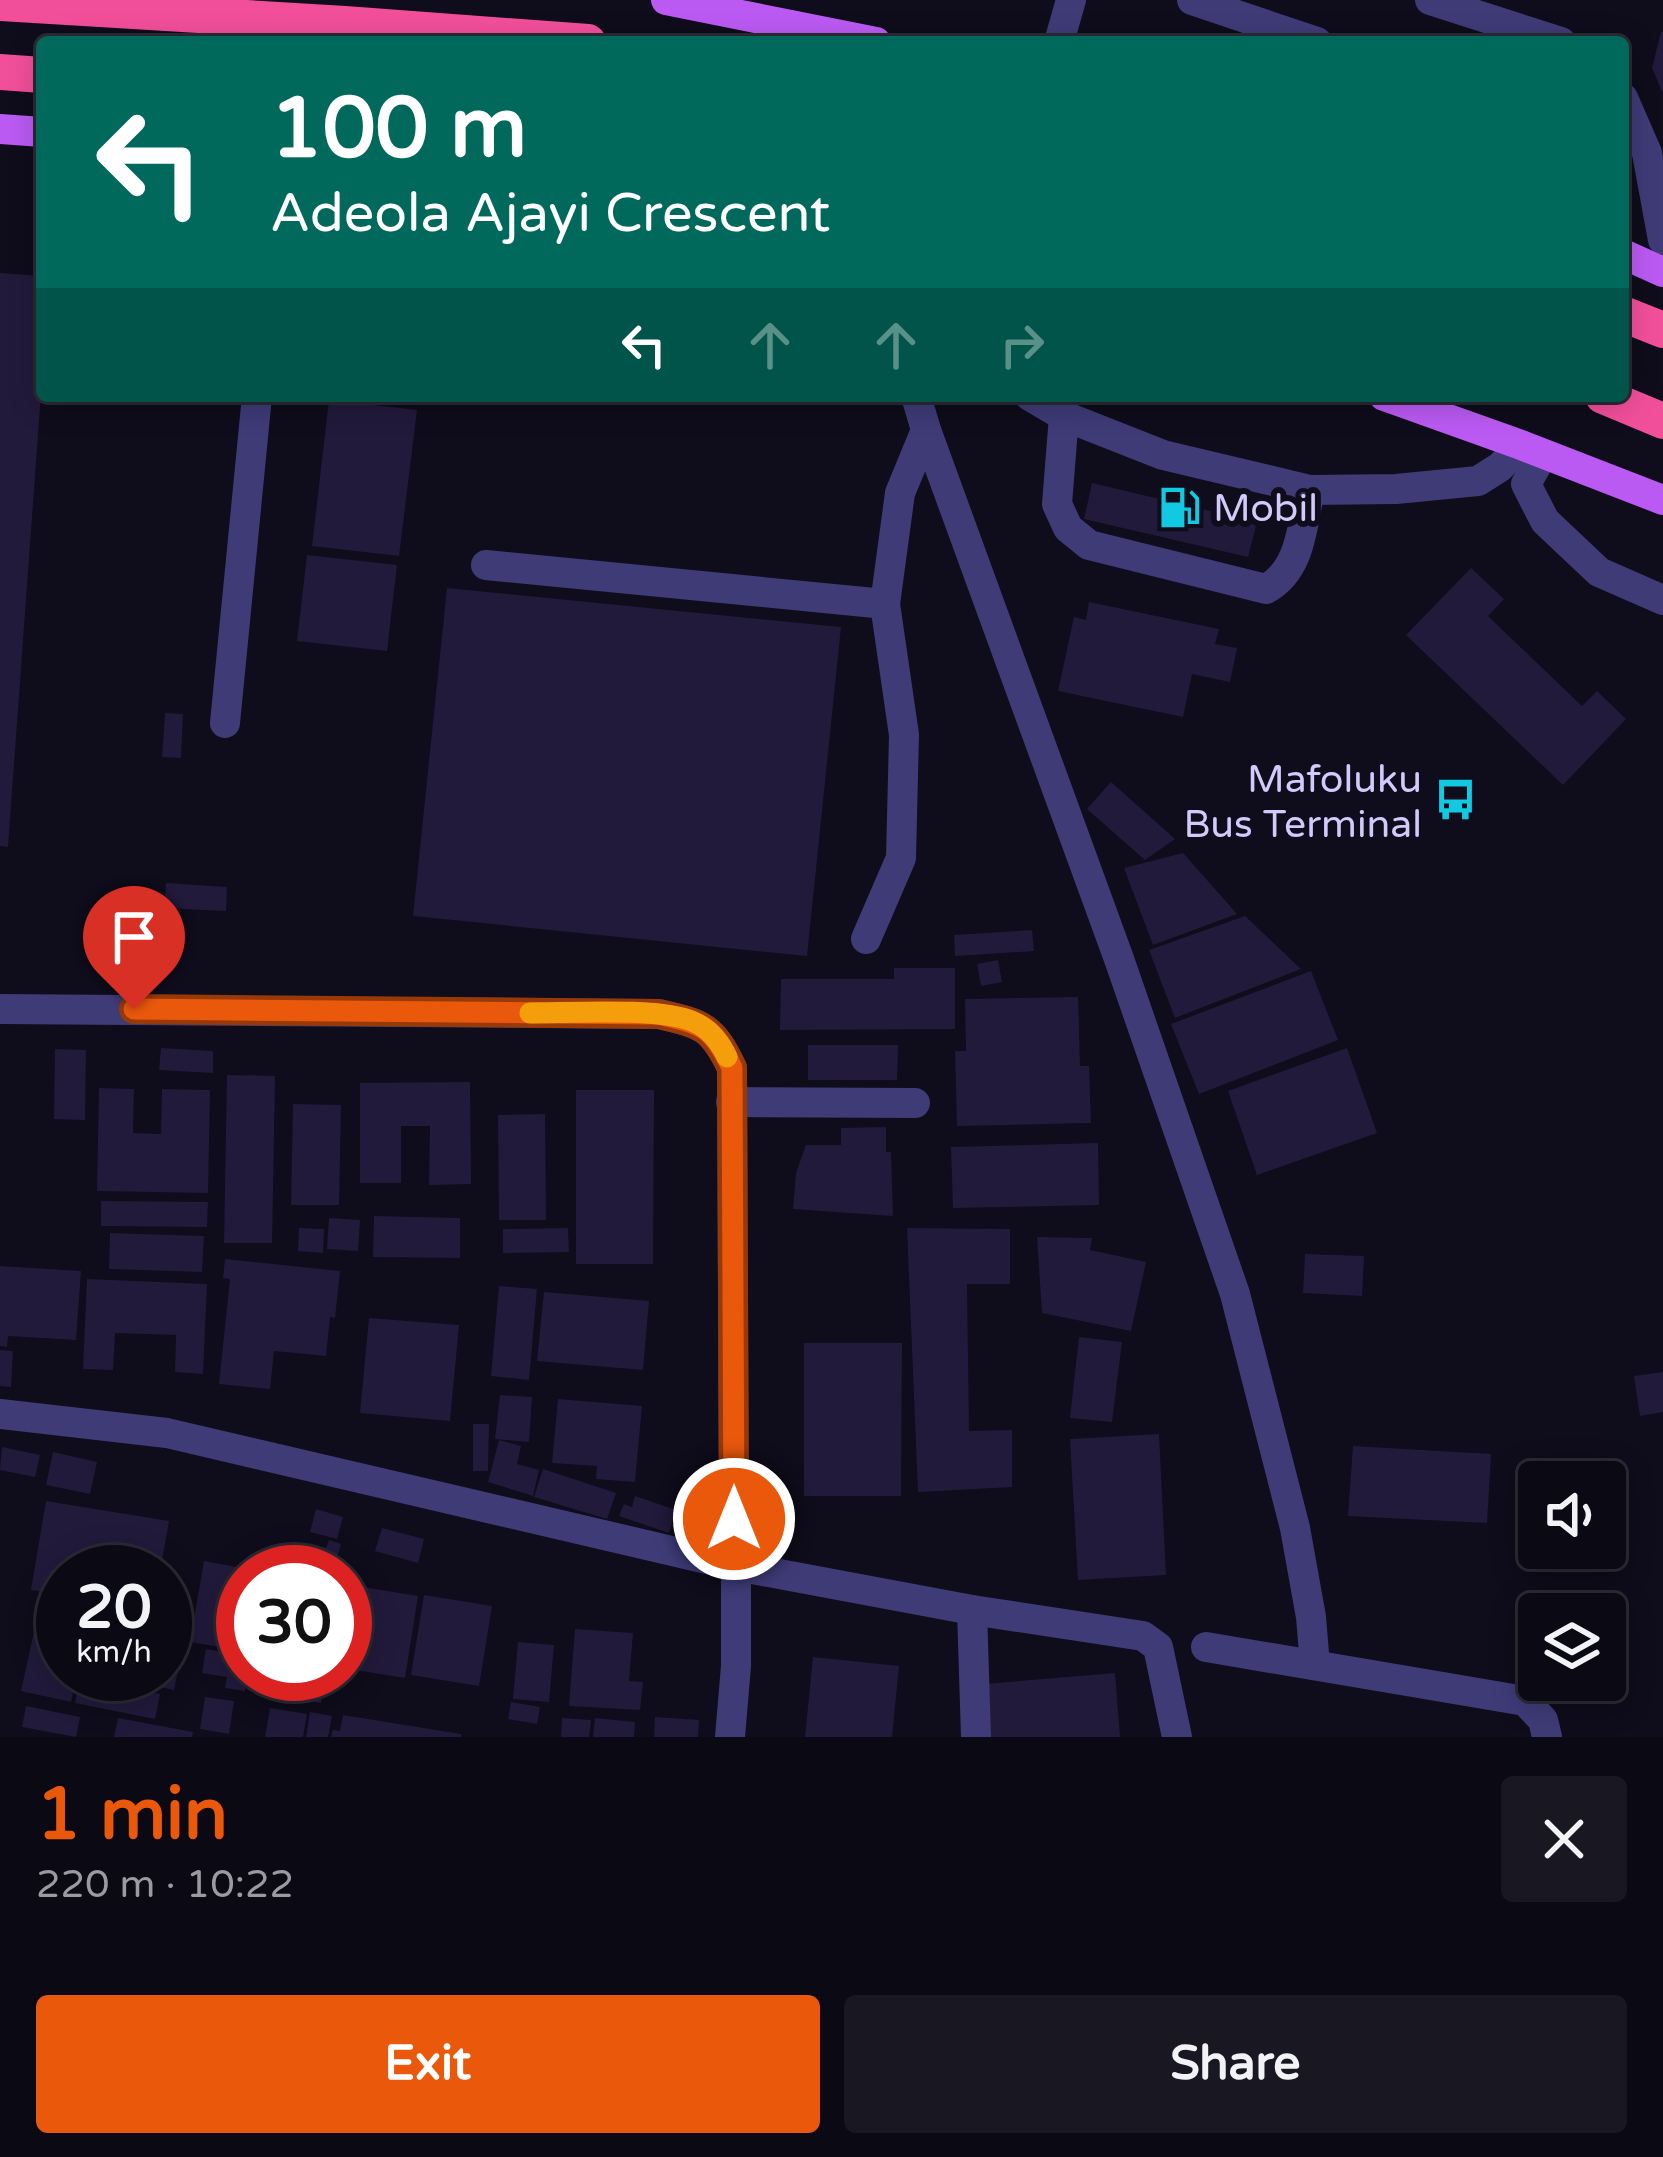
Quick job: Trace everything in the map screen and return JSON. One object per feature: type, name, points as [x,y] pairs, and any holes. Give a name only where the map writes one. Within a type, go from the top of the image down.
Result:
[{"type":"highway","points":[[0,3],[498,36]]},
{"type":"highway","points":[[0,72],[36,75]]},
{"type":"highway","points":[[1629,316],[1663,330]]},
{"type":"highway","points":[[1617,402],[1663,421]]},
{"type":"main road","points":[[666,0],[847,36]]},
{"type":"main road","points":[[0,129],[36,132]]},
{"type":"main road","points":[[1629,257],[1663,272]]},
{"type":"main road","points":[[1401,402],[1663,500]]},
{"type":"street","points":[[1192,0],[1299,36]]},
{"type":"street","points":[[1430,0],[1542,36]]},
{"type":"street","points":[[1062,36],[1078,1]]},
{"type":"street","points":[[1635,149],[1663,240]]},
{"type":"street","points":[[225,723],[256,402]]},
{"type":"street","points":[[918,402],[1120,959],[1235,1294],[1295,1528],[1315,1666]]},
{"type":"street","points":[[1040,402],[1163,455],[1310,490],[1396,489],[1478,481],[1532,449]]},
{"type":"street","points":[[1064,416],[1057,504],[1068,528],[1089,544],[1266,589],[1280,581],[1295,559],[1310,490]]},
{"type":"street","points":[[866,939],[901,858],[904,735],[885,604],[900,493],[926,430]]},
{"type":"street","points":[[1532,449],[1526,484],[1545,521],[1599,572],[1663,600]]},
{"type":"street","points":[[486,565],[885,604]]},
{"type":"street","points":[[0,1009],[658,1014],[695,1022],[719,1040],[732,1068],[734,1519]]},
{"type":"street","points":[[731,1102],[916,1103]]},
{"type":"street","points":[[0,1414],[167,1433],[736,1566],[1143,1636],[1158,1647],[1177,1737]]},
{"type":"street","points":[[730,1737],[736,1566]]},
{"type":"street","points":[[972,1610],[976,1737]]},
{"type":"street","points":[[1206,1647],[1525,1701],[1544,1720],[1546,1737]]},
{"type":"building","points":[[1663,32],[1663,94],[1652,68]]},
{"type":"building","points":[[0,273],[36,276],[36,402],[40,402],[8,847],[0,846]]},
{"type":"building","points":[[329,402],[417,410],[399,556],[312,546]]},
{"type":"building","points":[[1092,483],[1257,522],[1248,557],[1084,519]]},
{"type":"building","points":[[307,555],[397,565],[387,651],[297,641]]},
{"type":"building","points":[[1471,568],[1504,599],[1488,616],[1582,706],[1597,691],[1626,719],[1563,785],[1406,635]]},
{"type":"building","points":[[447,588],[841,627],[807,956],[413,916]]},
{"type":"building","points":[[1089,602],[1219,629],[1215,644],[1237,648],[1230,682],[1192,674],[1183,717],[1058,691],[1074,617],[1086,620]]},
{"type":"building","points":[[165,713],[183,714],[181,758],[162,757]]},
{"type":"building","points":[[1111,782],[1175,839],[1145,860],[1087,809]]},
{"type":"building","points":[[1183,853],[1237,914],[1153,945],[1124,868]]},
{"type":"building","points":[[166,883],[227,887],[226,911],[164,908]]},
{"type":"building","points":[[1245,916],[1301,969],[1175,1018],[1149,950]]},
{"type":"building","points":[[1032,930],[1034,951],[955,956],[954,935]]},
{"type":"building","points":[[998,960],[1002,982],[981,986],[977,964]]},
{"type":"building","points":[[894,968],[955,968],[955,1029],[780,1030],[781,979],[894,979]]},
{"type":"building","points":[[1311,971],[1338,1040],[1199,1094],[1171,1024]]},
{"type":"building","points":[[1078,997],[1080,1066],[1089,1066],[1091,1123],[957,1126],[955,1051],[966,1051],[965,999]]},
{"type":"building","points":[[808,1045],[898,1045],[897,1080],[808,1080]]},
{"type":"building","points":[[161,1048],[213,1051],[213,1073],[159,1070]]},
{"type":"building","points":[[1347,1048],[1377,1133],[1257,1175],[1228,1091]]},
{"type":"building","points":[[55,1049],[86,1050],[85,1120],[54,1119]]},
{"type":"building","points":[[227,1075],[275,1076],[272,1243],[224,1243]]},
{"type":"building","points":[[470,1082],[471,1184],[429,1185],[430,1126],[401,1126],[401,1183],[360,1183],[360,1083]]},
{"type":"building","points":[[99,1088],[134,1089],[133,1133],[161,1134],[162,1089],[210,1090],[208,1193],[97,1191]]},
{"type":"building","points":[[576,1090],[654,1090],[653,1264],[576,1264]]},
{"type":"building","points":[[293,1104],[341,1105],[339,1205],[291,1205]]},
{"type":"building","points":[[545,1114],[546,1220],[499,1220],[498,1115]]},
{"type":"building","points":[[886,1127],[893,1216],[793,1209],[796,1173],[806,1145],[841,1145],[841,1128]]},
{"type":"building","points":[[1098,1143],[1099,1205],[953,1208],[951,1147]]},
{"type":"building","points":[[101,1201],[208,1202],[207,1227],[101,1226]]},
{"type":"building","points":[[374,1216],[460,1218],[460,1258],[373,1257]]},
{"type":"building","points":[[329,1218],[360,1220],[358,1251],[327,1249]]},
{"type":"building","points":[[299,1228],[324,1229],[323,1253],[298,1251]]},
{"type":"building","points":[[568,1228],[569,1252],[503,1253],[503,1229]]},
{"type":"building","points":[[907,1228],[1010,1229],[1010,1284],[967,1284],[969,1431],[1012,1430],[1012,1487],[918,1492]]},
{"type":"building","points":[[110,1233],[204,1236],[202,1272],[109,1269]]},
{"type":"building","points":[[1037,1237],[1092,1238],[1090,1250],[1146,1262],[1131,1331],[1042,1313]]},
{"type":"building","points":[[1305,1254],[1364,1256],[1362,1296],[1303,1293]]},
{"type":"building","points":[[225,1259],[340,1271],[326,1356],[274,1351],[270,1389],[219,1384],[230,1279],[223,1278]]},
{"type":"building","points":[[0,1266],[81,1271],[76,1340],[8,1336],[7,1347],[0,1346]]},
{"type":"building","points":[[87,1279],[207,1284],[203,1374],[175,1372],[176,1335],[115,1333],[113,1370],[83,1369]]},
{"type":"building","points":[[499,1286],[537,1289],[529,1380],[491,1376]]},
{"type":"building","points":[[544,1292],[649,1301],[643,1370],[537,1361]]},
{"type":"building","points":[[369,1318],[459,1325],[450,1421],[360,1413]]},
{"type":"building","points":[[1079,1337],[1122,1342],[1112,1422],[1070,1418]]},
{"type":"building","points":[[804,1343],[902,1343],[901,1496],[804,1496]]},
{"type":"building","points":[[0,1350],[13,1351],[11,1387],[0,1386]]},
{"type":"building","points":[[1663,1372],[1663,1412],[1640,1416],[1634,1376]]},
{"type":"building","points":[[500,1395],[532,1397],[529,1442],[495,1439]]},
{"type":"building","points":[[558,1399],[642,1406],[635,1482],[596,1479],[597,1466],[552,1463]]},
{"type":"building","points":[[473,1424],[489,1424],[488,1471],[473,1471]]},
{"type":"building","points":[[1159,1434],[1166,1575],[1078,1580],[1070,1439]]},
{"type":"building","points":[[499,1440],[521,1446],[517,1464],[539,1470],[533,1496],[488,1482]]},
{"type":"building","points":[[1353,1446],[1491,1454],[1487,1523],[1348,1516]]},
{"type":"building","points":[[2,1447],[40,1455],[35,1477],[0,1470]]},
{"type":"building","points":[[53,1452],[97,1462],[90,1494],[46,1485]]},
{"type":"building","points":[[543,1469],[616,1493],[607,1519],[534,1497]]},
{"type":"building","points":[[635,1496],[676,1510],[669,1533],[619,1516],[624,1504],[632,1507]]},
{"type":"building","points":[[46,1501],[169,1521],[165,1545],[39,1545]]},
{"type":"building","points":[[316,1509],[343,1517],[337,1539],[310,1532]]},
{"type":"building","points":[[382,1528],[424,1539],[418,1563],[375,1551]]},
{"type":"building","points":[[204,1561],[216,1563],[216,1646],[192,1642]]},
{"type":"building","points":[[372,1588],[418,1596],[405,1678],[372,1673]]},
{"type":"building","points":[[424,1595],[492,1606],[479,1686],[411,1675]]},
{"type":"building","points":[[36,1623],[36,1694],[21,1691]]},
{"type":"building","points":[[575,1629],[633,1633],[629,1681],[643,1682],[640,1710],[569,1706]]},
{"type":"building","points":[[518,1642],[554,1645],[549,1702],[513,1699]]},
{"type":"building","points":[[206,1649],[216,1651],[216,1675],[202,1673]]},
{"type":"building","points":[[813,1657],[899,1666],[892,1737],[805,1737]]},
{"type":"building","points":[[1115,1673],[1120,1737],[988,1737],[984,1684]]},
{"type":"building","points":[[205,1697],[234,1701],[229,1734],[200,1729]]},
{"type":"building","points":[[75,1701],[159,1701],[155,1719]]},
{"type":"building","points":[[511,1702],[540,1707],[537,1724],[508,1719]]},
{"type":"building","points":[[26,1706],[80,1717],[76,1737],[22,1727]]},
{"type":"building","points":[[270,1708],[307,1714],[303,1737],[265,1737]]},
{"type":"building","points":[[310,1712],[332,1716],[328,1737],[306,1737]]},
{"type":"building","points":[[343,1715],[461,1737],[331,1737],[333,1730],[340,1731]]},
{"type":"building","points":[[655,1717],[699,1720],[698,1737],[654,1737]]},
{"type":"building","points":[[118,1718],[193,1732],[192,1737],[114,1737]]},
{"type":"building","points":[[562,1718],[591,1720],[589,1737],[561,1737]]},
{"type":"building","points":[[595,1718],[635,1722],[634,1737],[593,1737]]},
{"type":"slow traffic","points":[[530,1013],[658,1014],[695,1022],[719,1040],[727,1057]]},
{"type":"place","name":"Mobil","points":[[1179,507]]},
{"type":"place","name":"Mafoluku Bus Terminal","points":[[1456,800]]},
{"type":"route","points":[[134,1009],[658,1014],[695,1022],[719,1040],[732,1068],[734,1519]]}]
